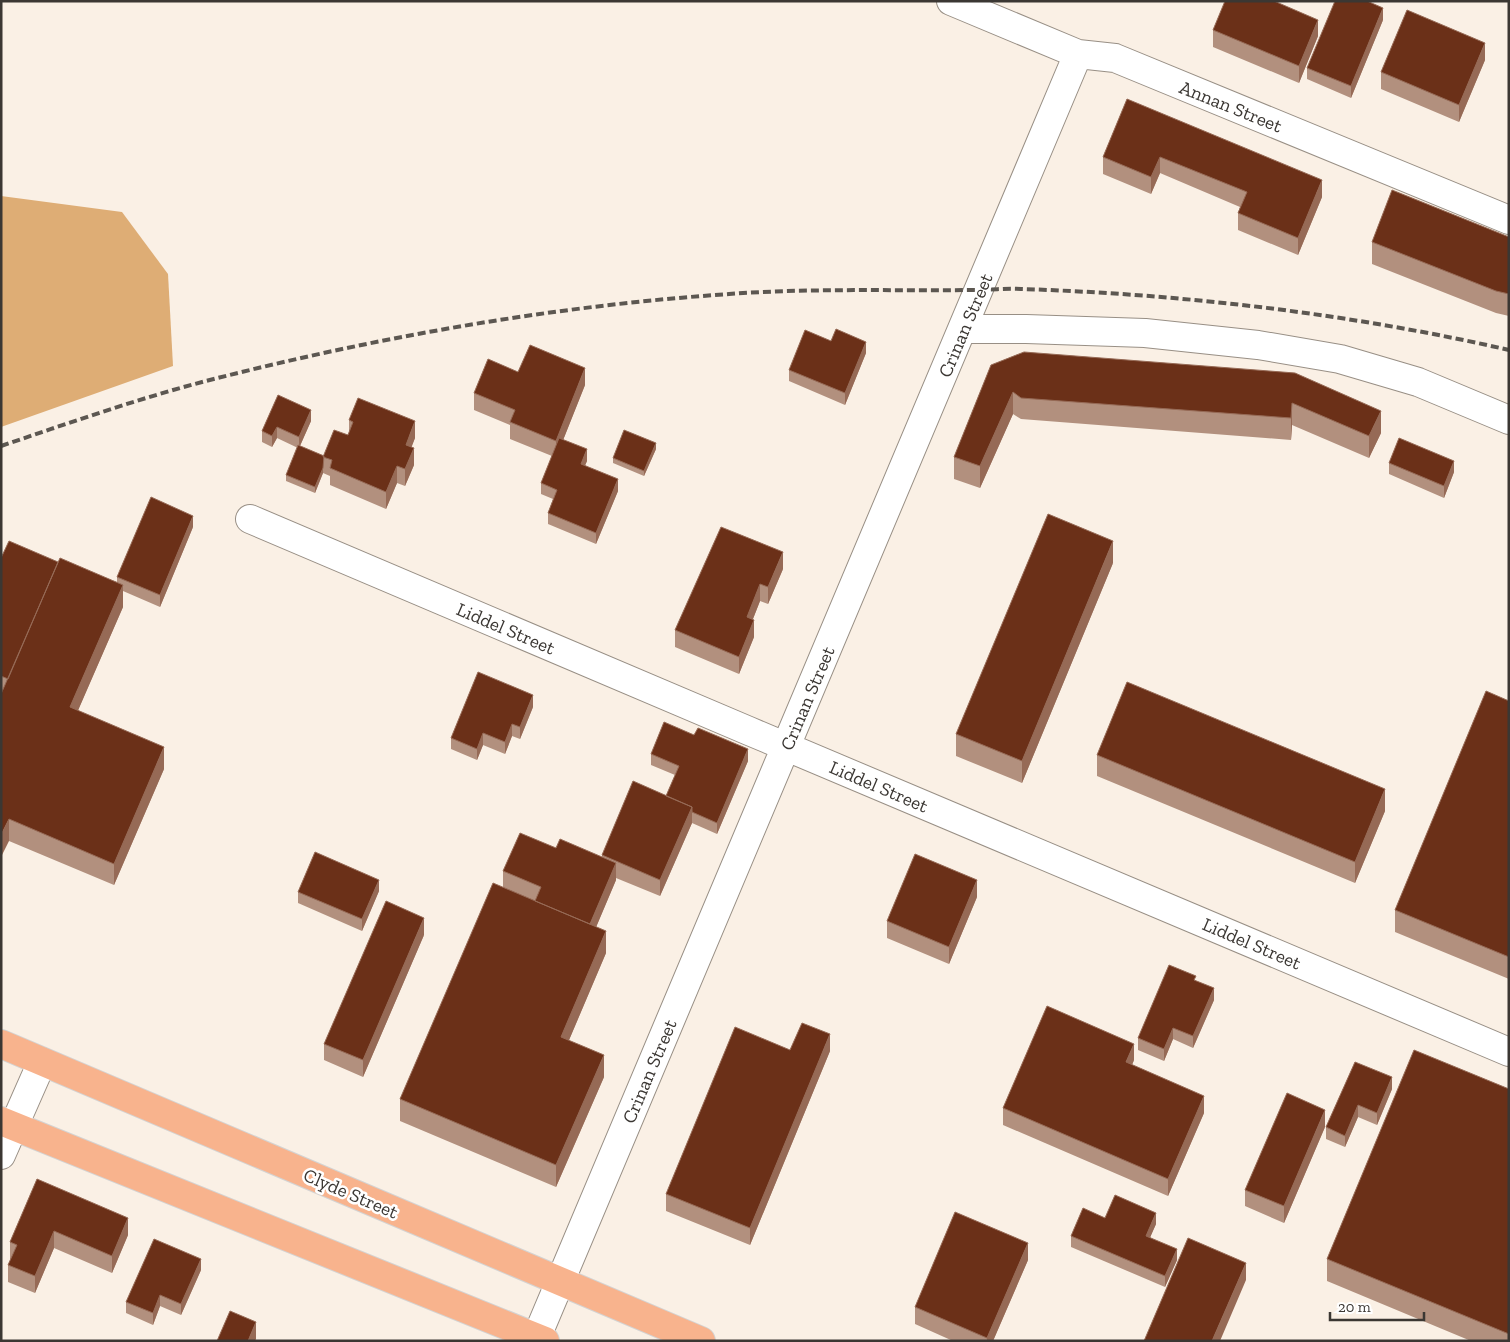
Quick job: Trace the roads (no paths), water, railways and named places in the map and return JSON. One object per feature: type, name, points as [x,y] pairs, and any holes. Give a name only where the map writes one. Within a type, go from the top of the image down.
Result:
[{"type":"highway","name":"Clyde Street","points":[[1,1044],[701,1341]]},
{"type":"highway","points":[[7,1124],[539,1340]]},
{"type":"street","name":"Annan Street","points":[[952,1],[1078,54],[1115,58],[1509,220]]},
{"type":"street","name":"Crinan Street","points":[[539,1340],[560,1281],[1078,54]]},
{"type":"street","points":[[963,329],[1026,329],[1145,334],[1267,346],[1340,359],[1418,382],[1509,420]]},
{"type":"street","name":"Liddel Street","points":[[250,519],[1509,1052]]},
{"type":"street","points":[[1,1155],[7,1124],[42,1062]]},
{"type":"railway","points":[[1,446],[180,388],[270,365],[400,337],[597,306],[760,292],[1015,289],[1143,296],[1205,301],[1328,316],[1450,337],[1509,350]]}]
